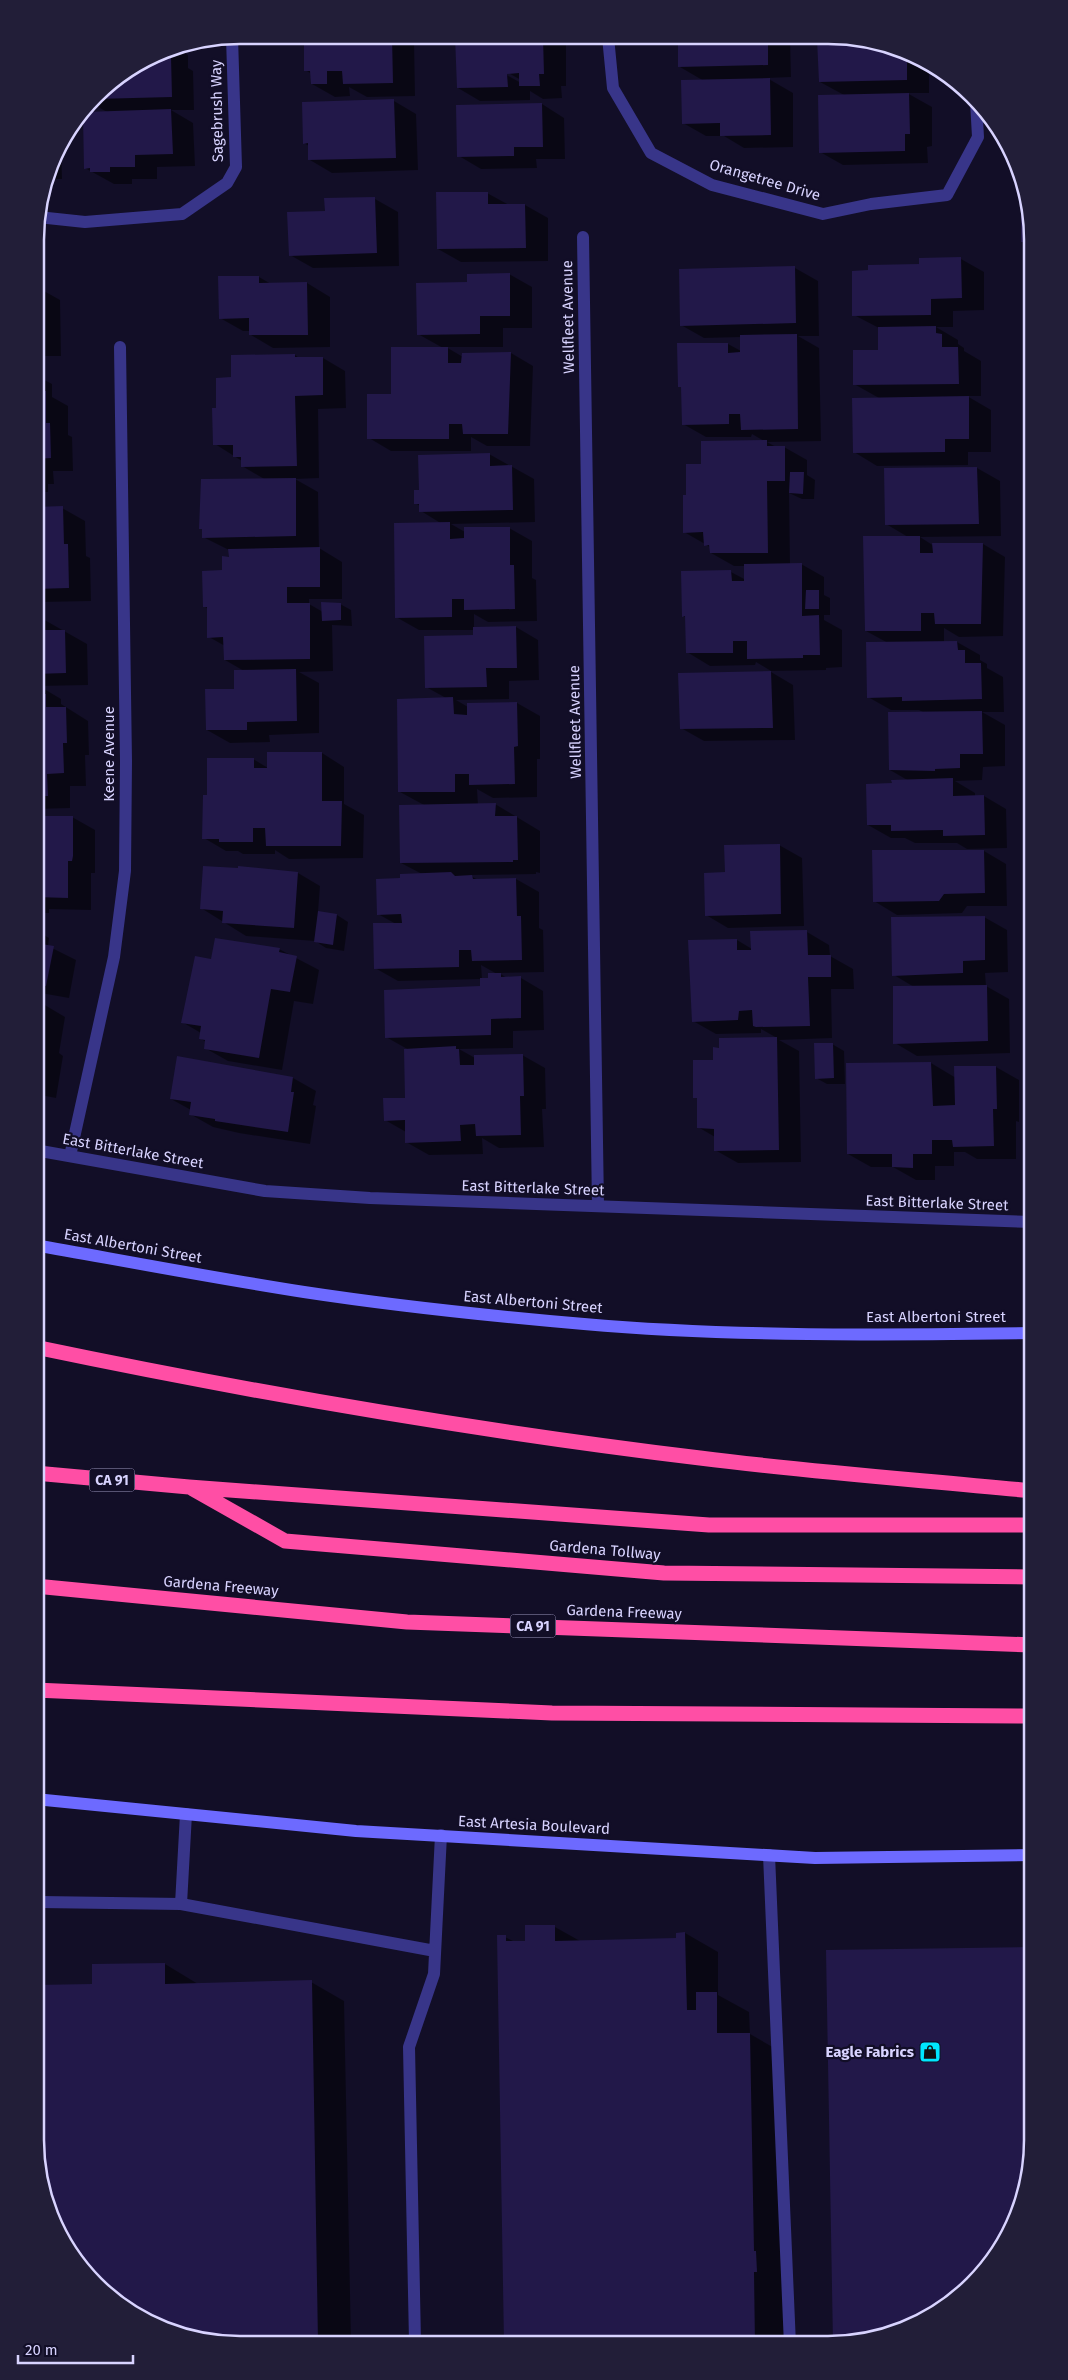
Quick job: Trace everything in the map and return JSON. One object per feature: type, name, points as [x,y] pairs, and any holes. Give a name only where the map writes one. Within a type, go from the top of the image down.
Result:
[{"type":"highway","points":[[44,1349],[148,1371],[371,1411],[700,1458],[1024,1490]]},
{"type":"highway","name":"CA 91","points":[[44,1474],[189,1487],[709,1525],[1024,1526]]},
{"type":"highway","name":"Gardena Tollway","points":[[189,1487],[285,1541],[664,1573],[1024,1577]]},
{"type":"highway","name":"Gardena Freeway","points":[[44,1587],[407,1622],[1024,1644]]},
{"type":"highway","points":[[44,1690],[552,1713],[1024,1716]]},
{"type":"main road","name":"East Albertoni Street","points":[[44,1247],[305,1292],[473,1313],[587,1324],[715,1331],[911,1334],[1024,1333]]},
{"type":"main road","name":"East Artesia Boulevard","points":[[44,1800],[356,1831],[815,1858],[1024,1855]]},
{"type":"street","name":"Sagebrush Way","points":[[45,218],[85,222],[182,214],[226,182],[236,167],[232,44]]},
{"type":"street","name":"Orangetree Drive","points":[[609,44],[612,88],[651,153],[712,185],[823,214],[871,204],[946,195],[978,137],[977,112]]},
{"type":"street","name":"Wellfleet Avenue","points":[[583,237],[598,1206]]},
{"type":"street","name":"Keene Avenue","points":[[70,1156],[114,957],[125,871],[126,761],[120,347]]},
{"type":"street","name":"East Bitterlake Street","points":[[44,1152],[265,1191],[370,1198],[1024,1222]]},
{"type":"street","points":[[181,1904],[186,1814]]},
{"type":"street","points":[[415,2336],[408,2047],[434,1974],[441,1835]]},
{"type":"street","points":[[769,1855],[790,2336]]},
{"type":"street","points":[[44,1902],[181,1904],[435,1951]]},
{"type":"building","points":[[304,44],[392,44],[393,83],[343,84],[342,71],[327,71],[327,84],[311,84],[310,71],[304,71]]},
{"type":"building","points":[[455,44],[543,44],[544,74],[539,74],[540,86],[519,86],[519,73],[507,74],[508,87],[457,88]]},
{"type":"building","points":[[678,44],[768,44],[768,65],[678,67]]},
{"type":"building","points":[[817,44],[854,45],[879,50],[907,61],[907,80],[819,82]]},
{"type":"building","points":[[171,56],[172,97],[103,99],[120,84],[142,70]]},
{"type":"building","points":[[770,78],[771,135],[720,136],[720,123],[682,124],[681,80]]},
{"type":"building","points":[[909,93],[910,134],[905,134],[905,151],[819,153],[818,95]]},
{"type":"building","points":[[394,99],[396,158],[308,160],[308,143],[303,144],[302,102]]},
{"type":"building","points":[[542,103],[543,147],[514,147],[514,156],[457,157],[456,105]]},
{"type":"building","points":[[171,109],[173,154],[135,155],[135,167],[110,167],[110,172],[90,172],[90,168],[84,169],[83,121],[91,112]]},
{"type":"building","points":[[436,192],[488,192],[488,204],[525,204],[526,248],[437,249]]},
{"type":"building","points":[[375,197],[377,253],[289,256],[287,212],[325,211],[324,198]]},
{"type":"building","points":[[1021,206],[1024,242],[1021,242]]},
{"type":"building","points":[[961,257],[962,298],[931,299],[931,315],[852,316],[852,271],[868,270],[868,265],[919,264],[919,258]]},
{"type":"building","points":[[795,266],[796,323],[680,326],[679,269]]},
{"type":"building","points":[[510,273],[510,316],[480,316],[480,334],[417,335],[416,283],[467,282],[467,274]]},
{"type":"building","points":[[218,276],[259,276],[259,283],[307,282],[308,335],[249,335],[249,318],[219,319]]},
{"type":"building","points":[[936,326],[936,333],[942,334],[942,347],[958,347],[959,384],[853,385],[853,350],[878,350],[878,327]]},
{"type":"building","points":[[797,334],[798,429],[741,430],[740,414],[729,414],[729,424],[682,425],[681,387],[678,387],[677,343],[728,343],[728,353],[740,352],[740,335]]},
{"type":"building","points":[[391,347],[448,347],[448,363],[461,363],[462,353],[511,352],[508,434],[463,434],[462,424],[449,424],[449,439],[367,439],[367,394],[391,394]]},
{"type":"building","points":[[295,354],[295,357],[323,357],[323,395],[295,396],[297,466],[241,467],[241,457],[233,457],[233,445],[213,445],[212,408],[216,408],[216,378],[231,377],[231,355]]},
{"type":"building","points":[[44,391],[46,391],[46,423],[50,423],[51,458],[44,458]]},
{"type":"building","points":[[969,396],[969,439],[945,439],[945,452],[853,453],[852,398]]},
{"type":"building","points":[[767,440],[767,446],[785,446],[785,481],[767,481],[768,553],[710,553],[709,545],[704,546],[703,532],[683,533],[683,495],[686,495],[686,464],[701,464],[701,441]]},
{"type":"building","points":[[490,453],[490,466],[512,465],[513,510],[419,512],[419,504],[414,504],[414,490],[419,490],[418,455]]},
{"type":"building","points":[[977,467],[979,524],[885,525],[884,468]]},
{"type":"building","points":[[790,472],[804,472],[803,494],[789,493]]},
{"type":"building","points":[[296,478],[296,536],[202,538],[202,529],[199,529],[201,479]]},
{"type":"building","points":[[63,506],[64,544],[68,544],[69,588],[44,589],[44,507]]},
{"type":"building","points":[[450,522],[450,539],[464,538],[464,527],[510,527],[510,565],[514,565],[515,609],[464,610],[464,599],[452,599],[452,617],[395,618],[394,523]]},
{"type":"building","points":[[863,536],[920,536],[920,553],[933,553],[932,543],[983,543],[981,624],[935,624],[934,613],[921,613],[921,631],[865,631]]},
{"type":"building","points":[[320,547],[320,587],[287,587],[287,603],[310,603],[310,659],[224,660],[223,637],[207,638],[207,607],[203,607],[202,571],[222,570],[222,556],[229,557],[228,549]]},
{"type":"building","points":[[802,563],[802,616],[819,615],[820,655],[803,655],[803,658],[747,659],[747,641],[733,641],[733,653],[686,653],[685,616],[682,617],[681,571],[731,570],[732,581],[744,581],[744,564]]},
{"type":"building","points":[[806,590],[819,590],[819,609],[805,609]]},
{"type":"building","points":[[321,602],[341,603],[341,620],[322,621]]},
{"type":"building","points":[[516,626],[517,668],[486,668],[487,687],[425,688],[424,636],[473,635],[473,627]]},
{"type":"building","points":[[44,630],[65,630],[66,673],[44,674]]},
{"type":"building","points":[[957,641],[958,650],[965,650],[965,663],[981,663],[982,699],[902,701],[902,697],[867,698],[866,642]]},
{"type":"building","points":[[296,669],[297,721],[247,722],[247,730],[206,730],[205,689],[234,689],[234,670]]},
{"type":"building","points":[[771,671],[773,728],[680,729],[678,673]]},
{"type":"building","points":[[44,694],[46,694],[46,707],[66,707],[67,743],[63,743],[64,773],[47,774],[48,796],[44,796]]},
{"type":"building","points":[[453,697],[454,714],[467,715],[467,703],[517,702],[518,746],[514,747],[515,784],[469,785],[469,774],[455,774],[455,792],[398,792],[397,699]]},
{"type":"building","points":[[982,711],[983,754],[960,754],[960,768],[935,769],[935,771],[889,770],[888,712]]},
{"type":"building","points":[[267,752],[322,752],[322,801],[342,801],[341,846],[266,846],[265,828],[253,828],[253,842],[219,842],[219,839],[202,839],[203,795],[207,795],[207,758],[254,758],[254,768],[267,768]]},
{"type":"building","points":[[953,778],[953,796],[984,795],[985,835],[943,836],[943,830],[891,831],[891,825],[867,825],[866,784],[892,783],[891,780]]},
{"type":"building","points":[[496,803],[495,816],[517,816],[518,860],[513,860],[513,862],[400,863],[399,805]]},
{"type":"building","points":[[44,816],[73,816],[73,856],[72,861],[68,861],[68,898],[44,897]]},
{"type":"building","points":[[780,844],[781,914],[705,916],[704,873],[725,872],[724,845]]},
{"type":"building","points":[[872,850],[984,850],[985,893],[944,894],[939,901],[873,902]]},
{"type":"building","points":[[203,866],[238,868],[238,866],[298,872],[294,928],[222,923],[223,911],[200,909]]},
{"type":"building","points":[[451,872],[455,876],[472,875],[473,879],[516,878],[517,916],[521,916],[522,960],[472,961],[471,950],[459,950],[459,967],[374,969],[373,923],[402,923],[401,914],[377,915],[376,879],[400,878],[400,874]]},
{"type":"building","points":[[318,911],[337,914],[333,945],[314,942]]},
{"type":"building","points":[[985,916],[985,960],[963,961],[963,973],[892,976],[891,917]]},
{"type":"building","points":[[807,930],[808,955],[831,955],[831,977],[808,977],[810,1026],[756,1027],[753,1026],[752,1010],[739,1011],[738,1020],[692,1022],[688,940],[737,939],[737,950],[751,950],[750,931]]},
{"type":"building","points":[[215,938],[280,948],[279,952],[297,956],[290,992],[271,989],[259,1058],[204,1049],[205,1040],[199,1039],[201,1026],[181,1023],[195,956],[211,959]]},
{"type":"building","points":[[44,944],[54,946],[46,986],[44,986]]},
{"type":"building","points":[[488,973],[501,973],[501,977],[521,976],[521,1018],[491,1019],[491,1035],[385,1038],[384,990],[480,986],[480,978],[488,978]]},
{"type":"building","points":[[987,985],[988,1041],[893,1044],[893,986]]},
{"type":"building","points":[[777,1037],[779,1150],[714,1151],[714,1129],[697,1128],[697,1098],[693,1098],[693,1060],[713,1060],[713,1047],[719,1048],[719,1038]]},
{"type":"building","points":[[814,1043],[833,1043],[834,1078],[815,1079]]},
{"type":"building","points":[[456,1046],[456,1049],[459,1049],[460,1065],[474,1065],[474,1055],[523,1054],[524,1096],[520,1096],[521,1135],[476,1136],[475,1124],[460,1125],[461,1141],[405,1143],[405,1120],[384,1121],[383,1098],[405,1098],[404,1049]]},
{"type":"building","points":[[177,1056],[293,1077],[291,1092],[294,1092],[288,1132],[215,1121],[215,1119],[189,1115],[191,1102],[170,1099]]},
{"type":"building","points":[[931,1062],[933,1106],[955,1105],[954,1066],[996,1066],[997,1109],[993,1109],[994,1146],[953,1147],[952,1140],[932,1140],[932,1154],[913,1154],[913,1168],[892,1167],[892,1154],[847,1154],[846,1063]]},
{"type":"building","points":[[525,1925],[555,1925],[555,1941],[676,1938],[676,1933],[685,1932],[687,2010],[696,2010],[696,1992],[717,1992],[717,2033],[750,2033],[754,2251],[756,2251],[757,2272],[754,2272],[755,2336],[504,2336],[497,1935],[506,1935],[506,1941],[525,1941]]},
{"type":"building","name":"Eagle Fabrics","points":[[1024,1947],[1024,2153],[1018,2191],[1004,2227],[984,2260],[948,2296],[915,2316],[891,2326],[854,2335],[841,2336],[833,2336],[826,1950]]},
{"type":"building","points":[[165,1963],[165,1984],[312,1980],[318,2336],[227,2336],[189,2330],[177,2326],[153,2316],[120,2296],[84,2260],[70,2238],[54,2203],[45,2166],[44,1985],[92,1984],[92,1964]]},
{"type":"place","name":"Eagle Fabrics","points":[[930,2052]]}]
